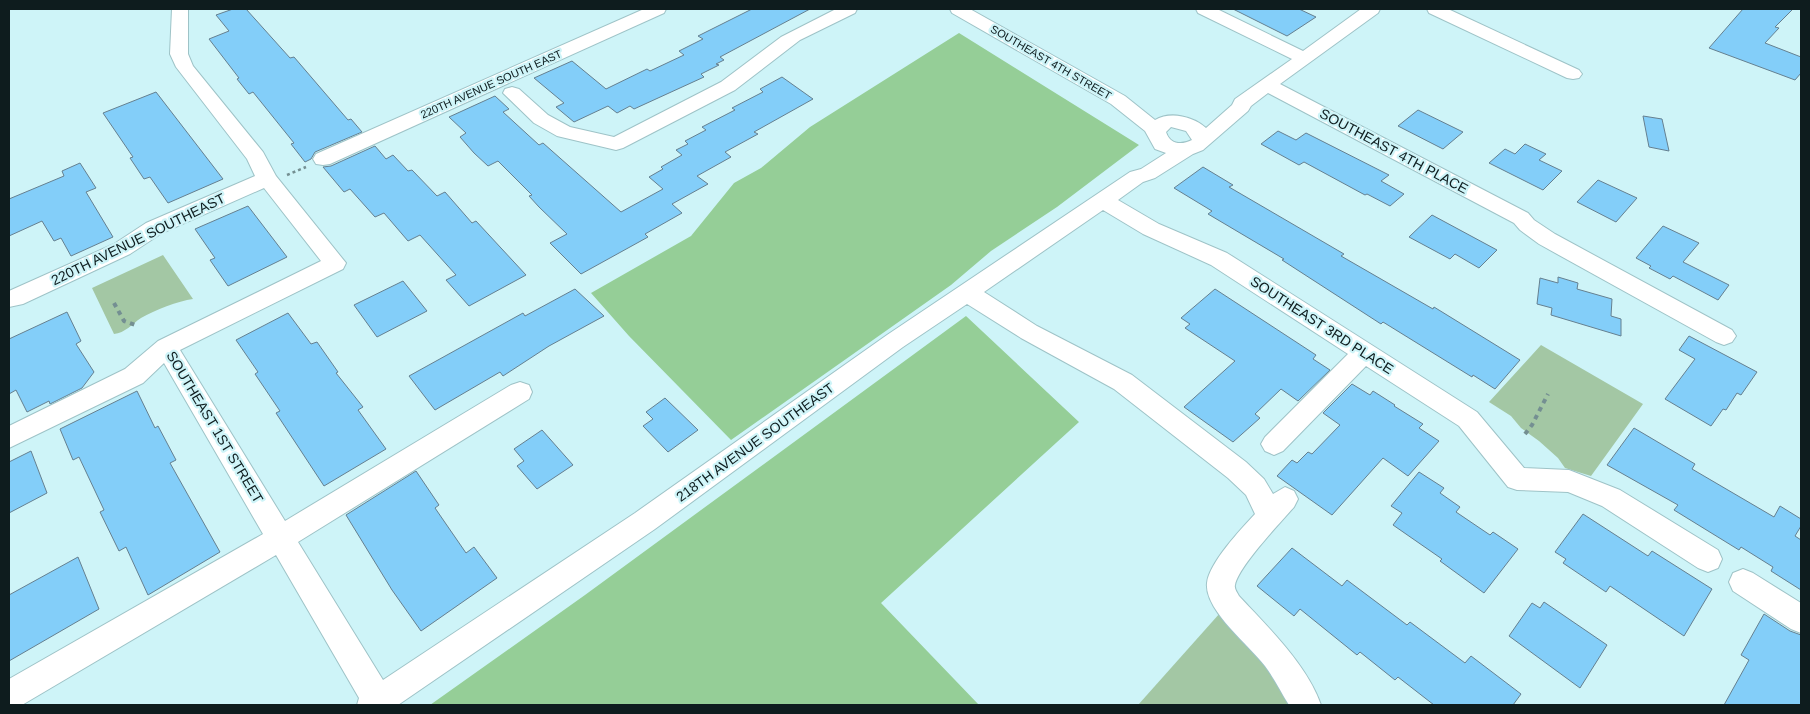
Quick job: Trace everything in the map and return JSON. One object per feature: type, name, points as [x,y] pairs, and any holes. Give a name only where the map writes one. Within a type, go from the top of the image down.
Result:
[{"type":"street","name":"SOUTHEAST 1ST STREET","points":[[180,9],[179,54],[185,67],[256,157],[267,179],[335,263],[166,347],[280,538],[375,703]]},
{"type":"street","name":"220TH AVENUE SOUTH EAST","points":[[323,159],[658,9]]},
{"type":"street","points":[[512,93],[541,119],[564,132],[616,144],[728,86],[744,76],[788,40],[849,9]]},
{"type":"street","name":"SOUTHEAST 4TH STREET","points":[[958,9],[1118,100],[1121,105],[1150,124],[1168,129]]},
{"type":"street","points":[[1204,9],[1304,58]]},
{"type":"street","points":[[1341,9],[1366,13]]},
{"type":"street","points":[[1435,9],[1572,74]]},
{"type":"street","name":"218TH AVENUE SOUTHEAST","points":[[375,703],[645,521],[966,292],[1137,177],[1146,176],[1163,163],[1194,146],[1241,107],[1242,103],[1366,13]]},
{"type":"street","name":"SOUTHEAST 4TH PLACE","points":[[1266,85],[1521,218],[1547,239],[1724,336]]},
{"type":"street","name":"218TH AVENUE SOUTHEAST","points":[[1137,177],[1138,172],[1154,152],[1168,129],[1211,118],[1234,104],[1242,103]]},
{"type":"street","points":[[1168,129],[1200,133],[1194,146],[1167,147],[1168,129]]},
{"type":"street","name":"220TH AVENUE SOUTHEAST","points":[[9,299],[15,298],[122,249],[154,228],[267,179]]},
{"type":"street","name":"SOUTHEAST 3RD PLACE","points":[[1103,200],[1151,230],[1219,259],[1468,418],[1517,479],[1569,481],[1611,498],[1708,558]]},
{"type":"street","points":[[966,292],[1029,332],[1123,382],[1237,470],[1255,487],[1263,501],[1276,508],[1228,567],[1222,581],[1221,591],[1229,605],[1275,656],[1306,705]]},
{"type":"street","points":[[9,438],[134,376],[166,347]]},
{"type":"street","points":[[1274,444],[1365,352]]},
{"type":"street","points":[[9,696],[280,538],[520,392]]},
{"type":"street","points":[[1743,582],[1801,619]]},
{"type":"path","points":[[267,179],[287,175],[323,159]]},
{"type":"path","points":[[114,303],[124,321],[135,325]]},
{"type":"path","points":[[1525,434],[1534,422],[1543,399],[1548,394]]},
{"type":"green space","points":[[959,33],[1139,145],[1057,207],[991,251],[951,285],[731,440],[629,336],[591,293],[691,236],[734,183],[761,168],[810,127]]},
{"type":"green space","points":[[163,255],[193,299],[153,312],[125,330],[114,334],[92,288]]},
{"type":"green space","points":[[966,316],[1079,422],[881,603],[979,705],[430,705],[585,595]]},
{"type":"green space","points":[[1541,345],[1643,404],[1591,476],[1565,468],[1558,458],[1521,428],[1511,416],[1489,402]]},
{"type":"green space","points":[[1220,613],[1232,620],[1291,701],[1285,705],[1138,705]]},
{"type":"building","points":[[233,9],[246,9],[290,58],[294,57],[348,120],[351,119],[362,132],[315,152],[311,159],[305,162],[291,144],[294,143],[253,92],[249,94],[209,39],[229,31],[216,15]]},
{"type":"building","points":[[752,9],[810,9],[720,57],[724,60],[716,64],[719,65],[701,74],[704,77],[634,109],[630,106],[617,113],[608,106],[574,122],[556,107],[564,103],[534,78],[572,61],[606,89],[647,69],[650,71],[684,55],[679,51],[703,39],[698,36]]},
{"type":"building","points":[[1233,9],[1299,9],[1316,17],[1287,36]]},
{"type":"building","points":[[1743,9],[1793,9],[1775,27],[1779,28],[1765,43],[1801,57],[1801,73],[1795,80],[1709,48]]},
{"type":"building","points":[[782,77],[813,99],[754,132],[758,134],[725,152],[731,157],[697,176],[708,184],[672,204],[682,213],[645,234],[648,237],[581,274],[550,243],[567,234],[539,207],[529,196],[532,195],[498,161],[488,166],[474,153],[460,137],[466,133],[449,117],[495,96],[509,109],[503,112],[539,145],[543,143],[621,212],[663,189],[649,177],[663,169],[661,167],[682,155],[676,150],[688,144],[685,141],[706,130],[702,127],[735,110],[732,108],[763,92],[760,89]]},
{"type":"building","points":[[156,92],[223,179],[168,203],[150,177],[144,179],[130,158],[133,157],[103,113]]},
{"type":"building","points":[[1418,110],[1463,132],[1443,149],[1398,126]]},
{"type":"building","points":[[1643,116],[1662,119],[1669,151],[1649,147]]},
{"type":"building","points":[[1278,131],[1296,140],[1306,133],[1389,175],[1381,181],[1404,194],[1390,206],[1367,194],[1365,195],[1304,162],[1299,165],[1261,144]]},
{"type":"building","points":[[1525,144],[1546,154],[1539,160],[1562,171],[1543,190],[1489,163],[1505,149],[1515,154]]},
{"type":"building","points":[[375,146],[386,159],[393,155],[408,171],[412,170],[437,196],[445,192],[472,223],[476,221],[526,275],[469,306],[446,280],[456,275],[420,235],[408,241],[384,213],[375,217],[350,189],[344,192],[323,167],[331,166]]},
{"type":"building","points":[[80,163],[96,188],[86,192],[113,237],[71,256],[61,238],[54,241],[42,221],[9,236],[9,199],[64,176],[62,171]]},
{"type":"building","points":[[1203,167],[1233,185],[1229,187],[1344,254],[1341,256],[1433,309],[1434,307],[1520,360],[1495,389],[1473,375],[1472,377],[1383,322],[1381,324],[1282,260],[1284,259],[1208,214],[1212,211],[1174,188]]},
{"type":"building","points":[[1598,180],[1637,198],[1616,222],[1577,202]]},
{"type":"building","points":[[248,206],[287,257],[228,286],[210,260],[215,258],[195,229]]},
{"type":"building","points":[[1432,215],[1497,250],[1479,268],[1455,254],[1450,259],[1409,237]]},
{"type":"building","points":[[1663,226],[1699,243],[1683,262],[1729,285],[1718,300],[1673,276],[1670,279],[1649,268],[1651,266],[1636,258]]},
{"type":"building","points":[[1558,277],[1578,283],[1577,289],[1612,299],[1611,316],[1621,319],[1621,336],[1551,315],[1552,308],[1537,304],[1540,278],[1558,283]]},
{"type":"building","points":[[403,281],[427,311],[377,337],[354,305]]},
{"type":"building","points":[[575,289],[604,316],[549,346],[503,376],[500,372],[435,410],[409,376],[523,313],[525,316]]},
{"type":"building","points":[[1215,289],[1316,355],[1313,359],[1330,370],[1298,401],[1281,389],[1255,414],[1260,418],[1233,442],[1184,407],[1235,361],[1185,328],[1190,324],[1181,318]]},
{"type":"building","points":[[67,312],[81,341],[76,344],[94,372],[82,388],[50,404],[49,401],[27,412],[16,390],[9,394],[9,339]]},
{"type":"building","points":[[288,313],[311,344],[317,342],[338,372],[336,373],[363,407],[358,410],[386,449],[324,486],[276,413],[280,411],[255,374],[258,372],[236,340]]},
{"type":"building","points":[[1689,336],[1757,372],[1741,395],[1737,393],[1726,410],[1723,409],[1711,426],[1665,399],[1695,359],[1679,350]]},
{"type":"building","points":[[1352,384],[1370,395],[1373,391],[1395,405],[1423,424],[1419,428],[1439,441],[1408,476],[1383,458],[1332,515],[1277,476],[1292,460],[1297,463],[1308,452],[1312,454],[1340,425],[1323,413]]},
{"type":"building","points":[[137,391],[155,428],[158,426],[176,460],[170,463],[220,552],[148,595],[126,547],[119,551],[100,512],[104,510],[79,457],[73,460],[60,429]]},
{"type":"building","points":[[665,398],[698,430],[668,452],[643,426],[653,419],[646,412]]},
{"type":"building","points":[[1634,428],[1695,464],[1692,469],[1774,517],[1780,506],[1801,519],[1801,526],[1795,536],[1801,540],[1801,590],[1771,571],[1773,567],[1741,547],[1739,550],[1674,510],[1678,505],[1607,465]]},
{"type":"building","points":[[542,430],[573,465],[537,489],[517,466],[524,461],[514,449]]},
{"type":"building","points":[[31,451],[47,493],[9,513],[9,462]]},
{"type":"building","points":[[416,471],[439,505],[435,508],[466,553],[474,547],[497,578],[421,631],[392,590],[346,515]]},
{"type":"building","points":[[1419,472],[1444,488],[1440,493],[1460,507],[1456,512],[1490,535],[1493,532],[1518,549],[1484,593],[1440,561],[1442,559],[1393,525],[1402,513],[1391,506]]},
{"type":"building","points":[[1583,514],[1648,556],[1652,551],[1712,589],[1684,636],[1610,586],[1606,592],[1563,563],[1566,559],[1555,552]]},
{"type":"building","points":[[1292,548],[1342,586],[1347,580],[1407,625],[1410,622],[1465,663],[1471,656],[1521,694],[1513,705],[1434,705],[1398,677],[1395,680],[1360,652],[1357,655],[1300,609],[1294,616],[1257,586]]},
{"type":"building","points":[[78,557],[99,609],[9,661],[9,595]]},
{"type":"building","points":[[1544,602],[1607,645],[1580,688],[1509,636],[1532,603],[1540,608]]},
{"type":"building","points":[[1764,614],[1790,631],[1801,635],[1801,705],[1724,705],[1749,660],[1741,655]]}]
